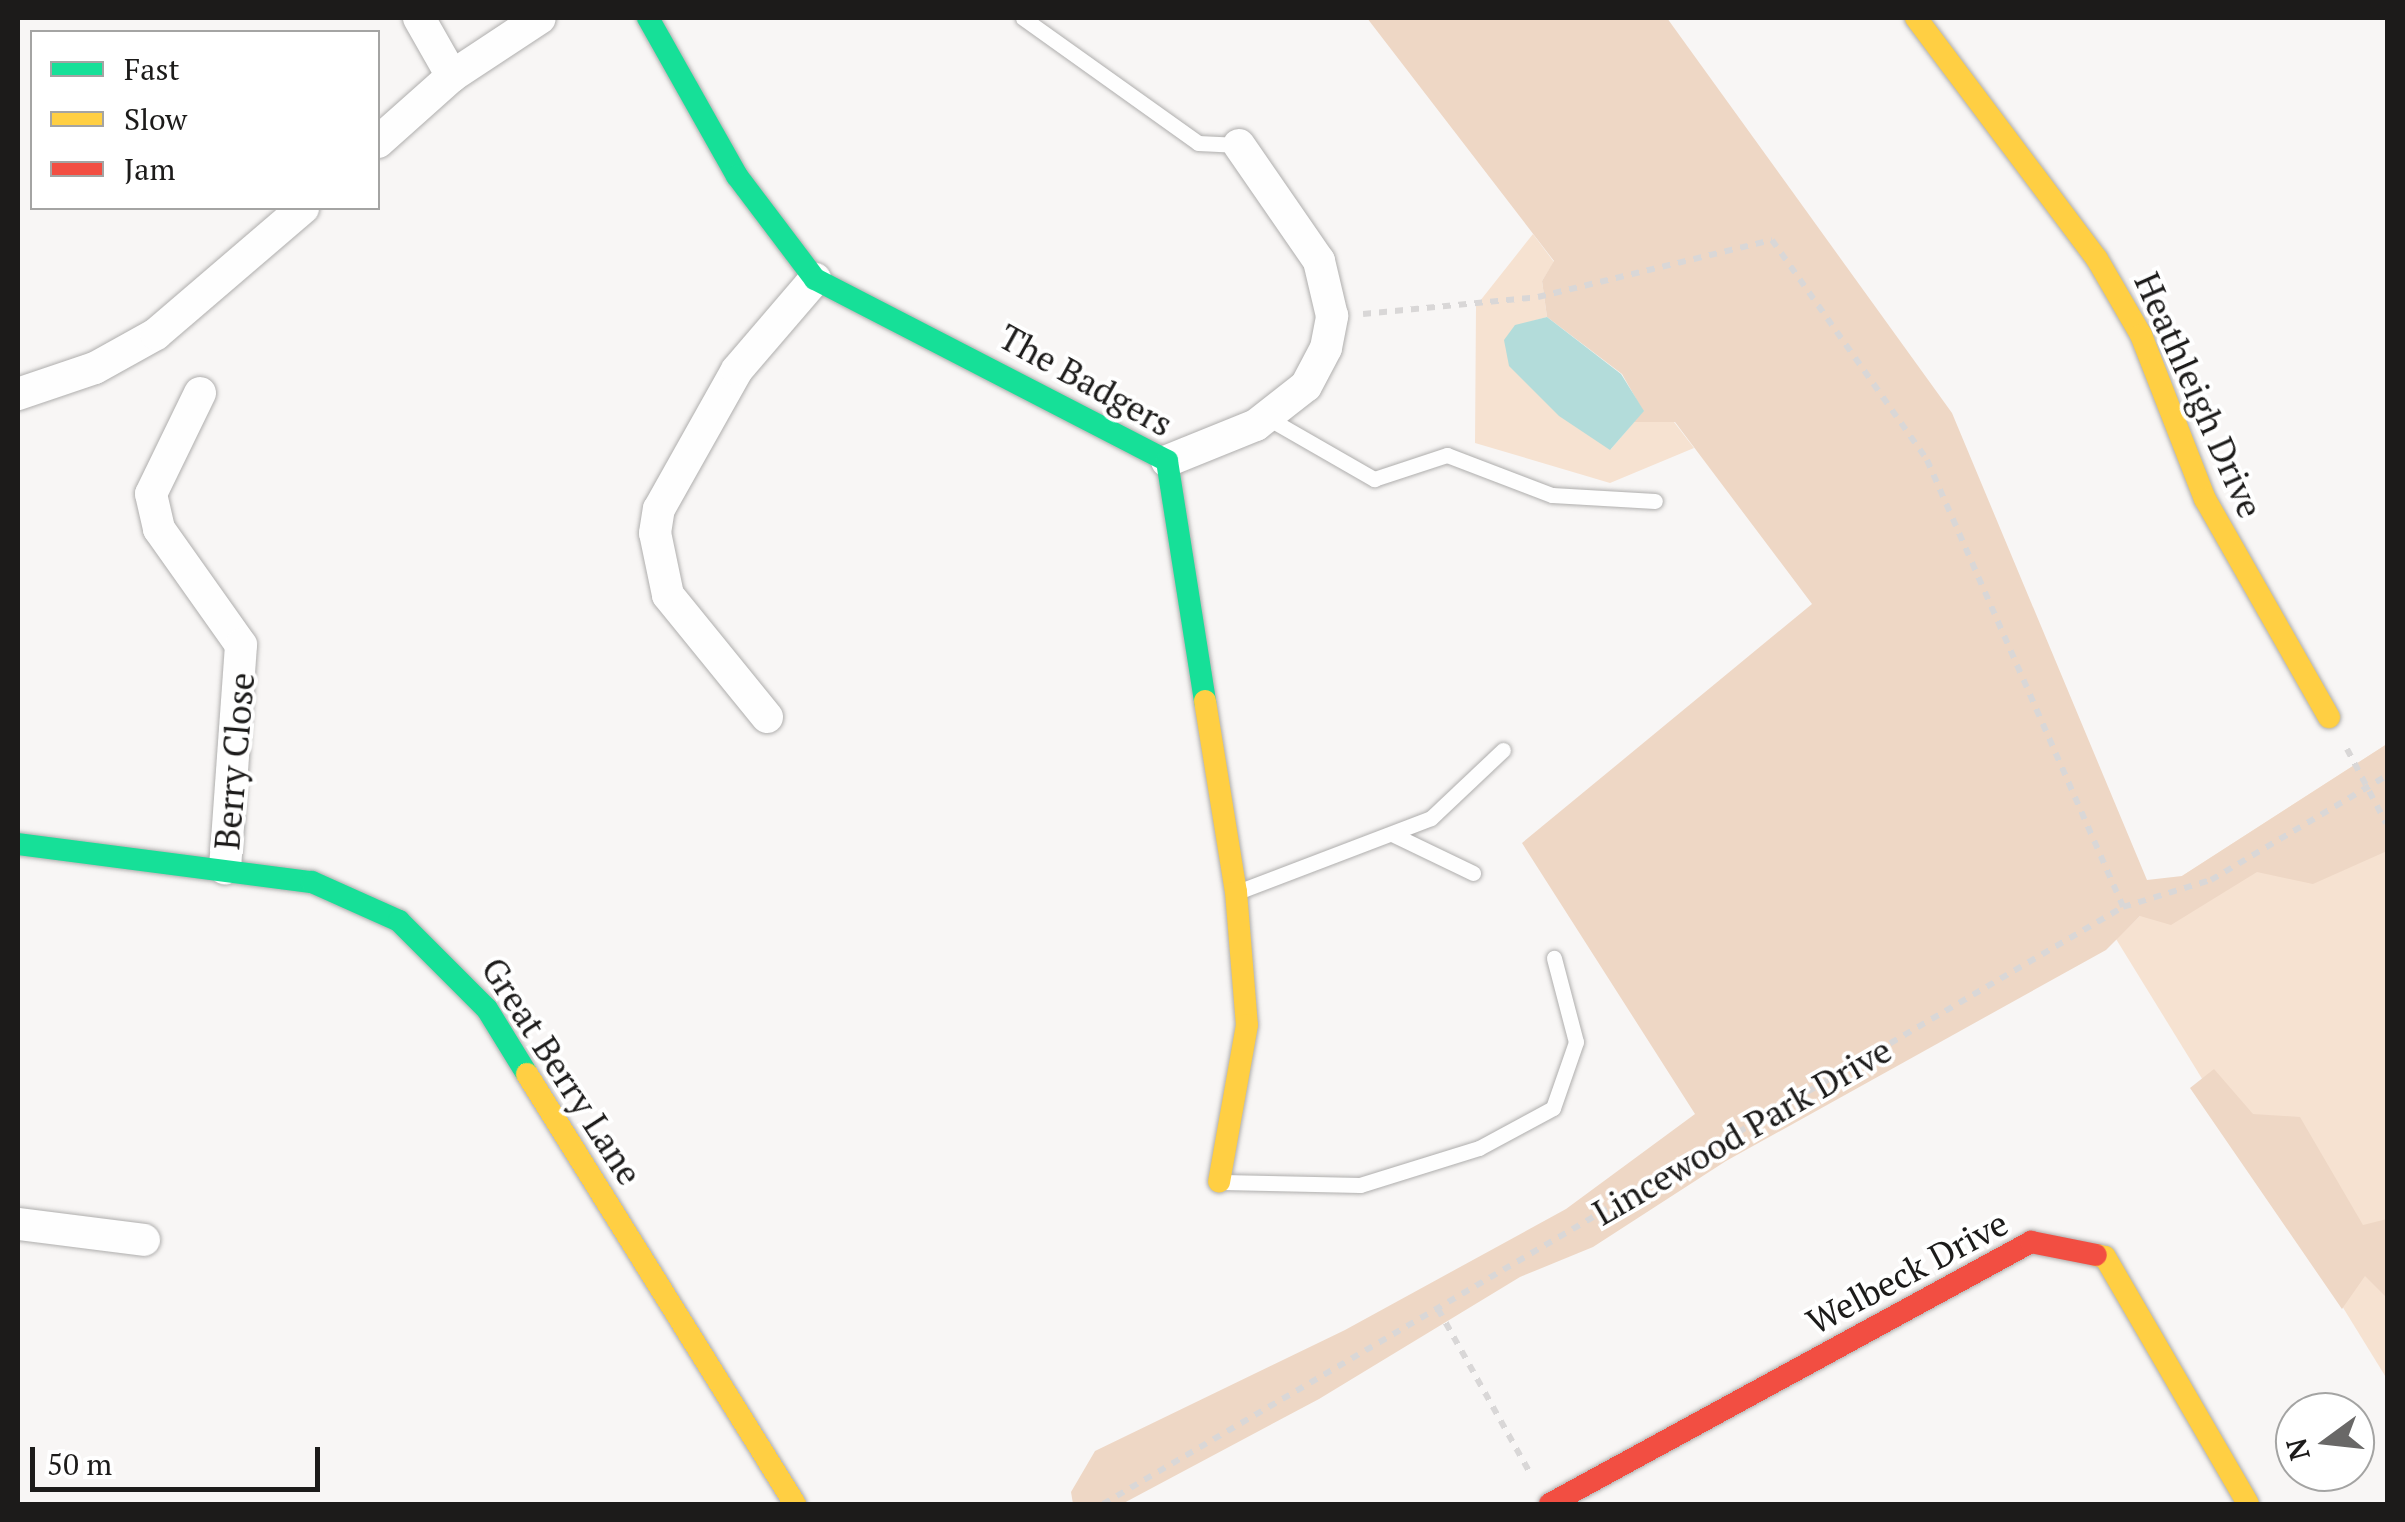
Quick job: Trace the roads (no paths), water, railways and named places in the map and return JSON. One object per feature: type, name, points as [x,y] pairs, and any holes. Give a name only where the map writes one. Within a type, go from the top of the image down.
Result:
[{"type":"street","points":[[419,18],[452,76]]},
{"type":"street","points":[[380,140],[452,76],[540,18]]},
{"type":"street","name":"The Badgers","points":[[648,18],[737,176],[815,280],[1167,461],[1236,892],[1247,1025],[1219,1182]]},
{"type":"street","name":"Heathleigh Drive","points":[[1916,18],[2097,259],[2141,335],[2205,499],[2330,717]]},
{"type":"street","points":[[1167,461],[1266,417],[1306,386],[1332,316],[1319,261],[1239,144]]},
{"type":"street","points":[[18,394],[95,368],[156,334],[301,210]]},
{"type":"street","points":[[768,718],[668,595],[654,534],[660,509],[736,370],[815,280]]},
{"type":"street","name":"Berry Close","points":[[200,394],[151,494],[159,528],[241,645],[225,868]]},
{"type":"street","name":"Great Berry Lane","points":[[18,844],[312,882],[399,921],[444,958],[487,1009],[794,1504]]},
{"type":"street","points":[[18,1224],[144,1240]]},
{"type":"street","name":"Welbeck Drive","points":[[1544,1496],[2031,1242],[2105,1257],[2248,1504]]},
{"type":"lane","points":[[1023,18],[1198,143],[1239,144]]},
{"type":"lane","points":[[1266,417],[1374,479],[1446,456],[1552,495],[1655,501]]},
{"type":"lane","points":[[1236,892],[1392,834],[1456,801],[1504,750]]},
{"type":"lane","points":[[1392,834],[1473,873]]},
{"type":"lane","points":[[1219,1182],[1360,1185],[1479,1148],[1552,1108],[1576,1042],[1554,958]]},
{"type":"water","points":[[1547,317],[1621,374],[1644,411],[1610,450],[1559,416],[1509,366],[1504,340],[1515,325]]}]
